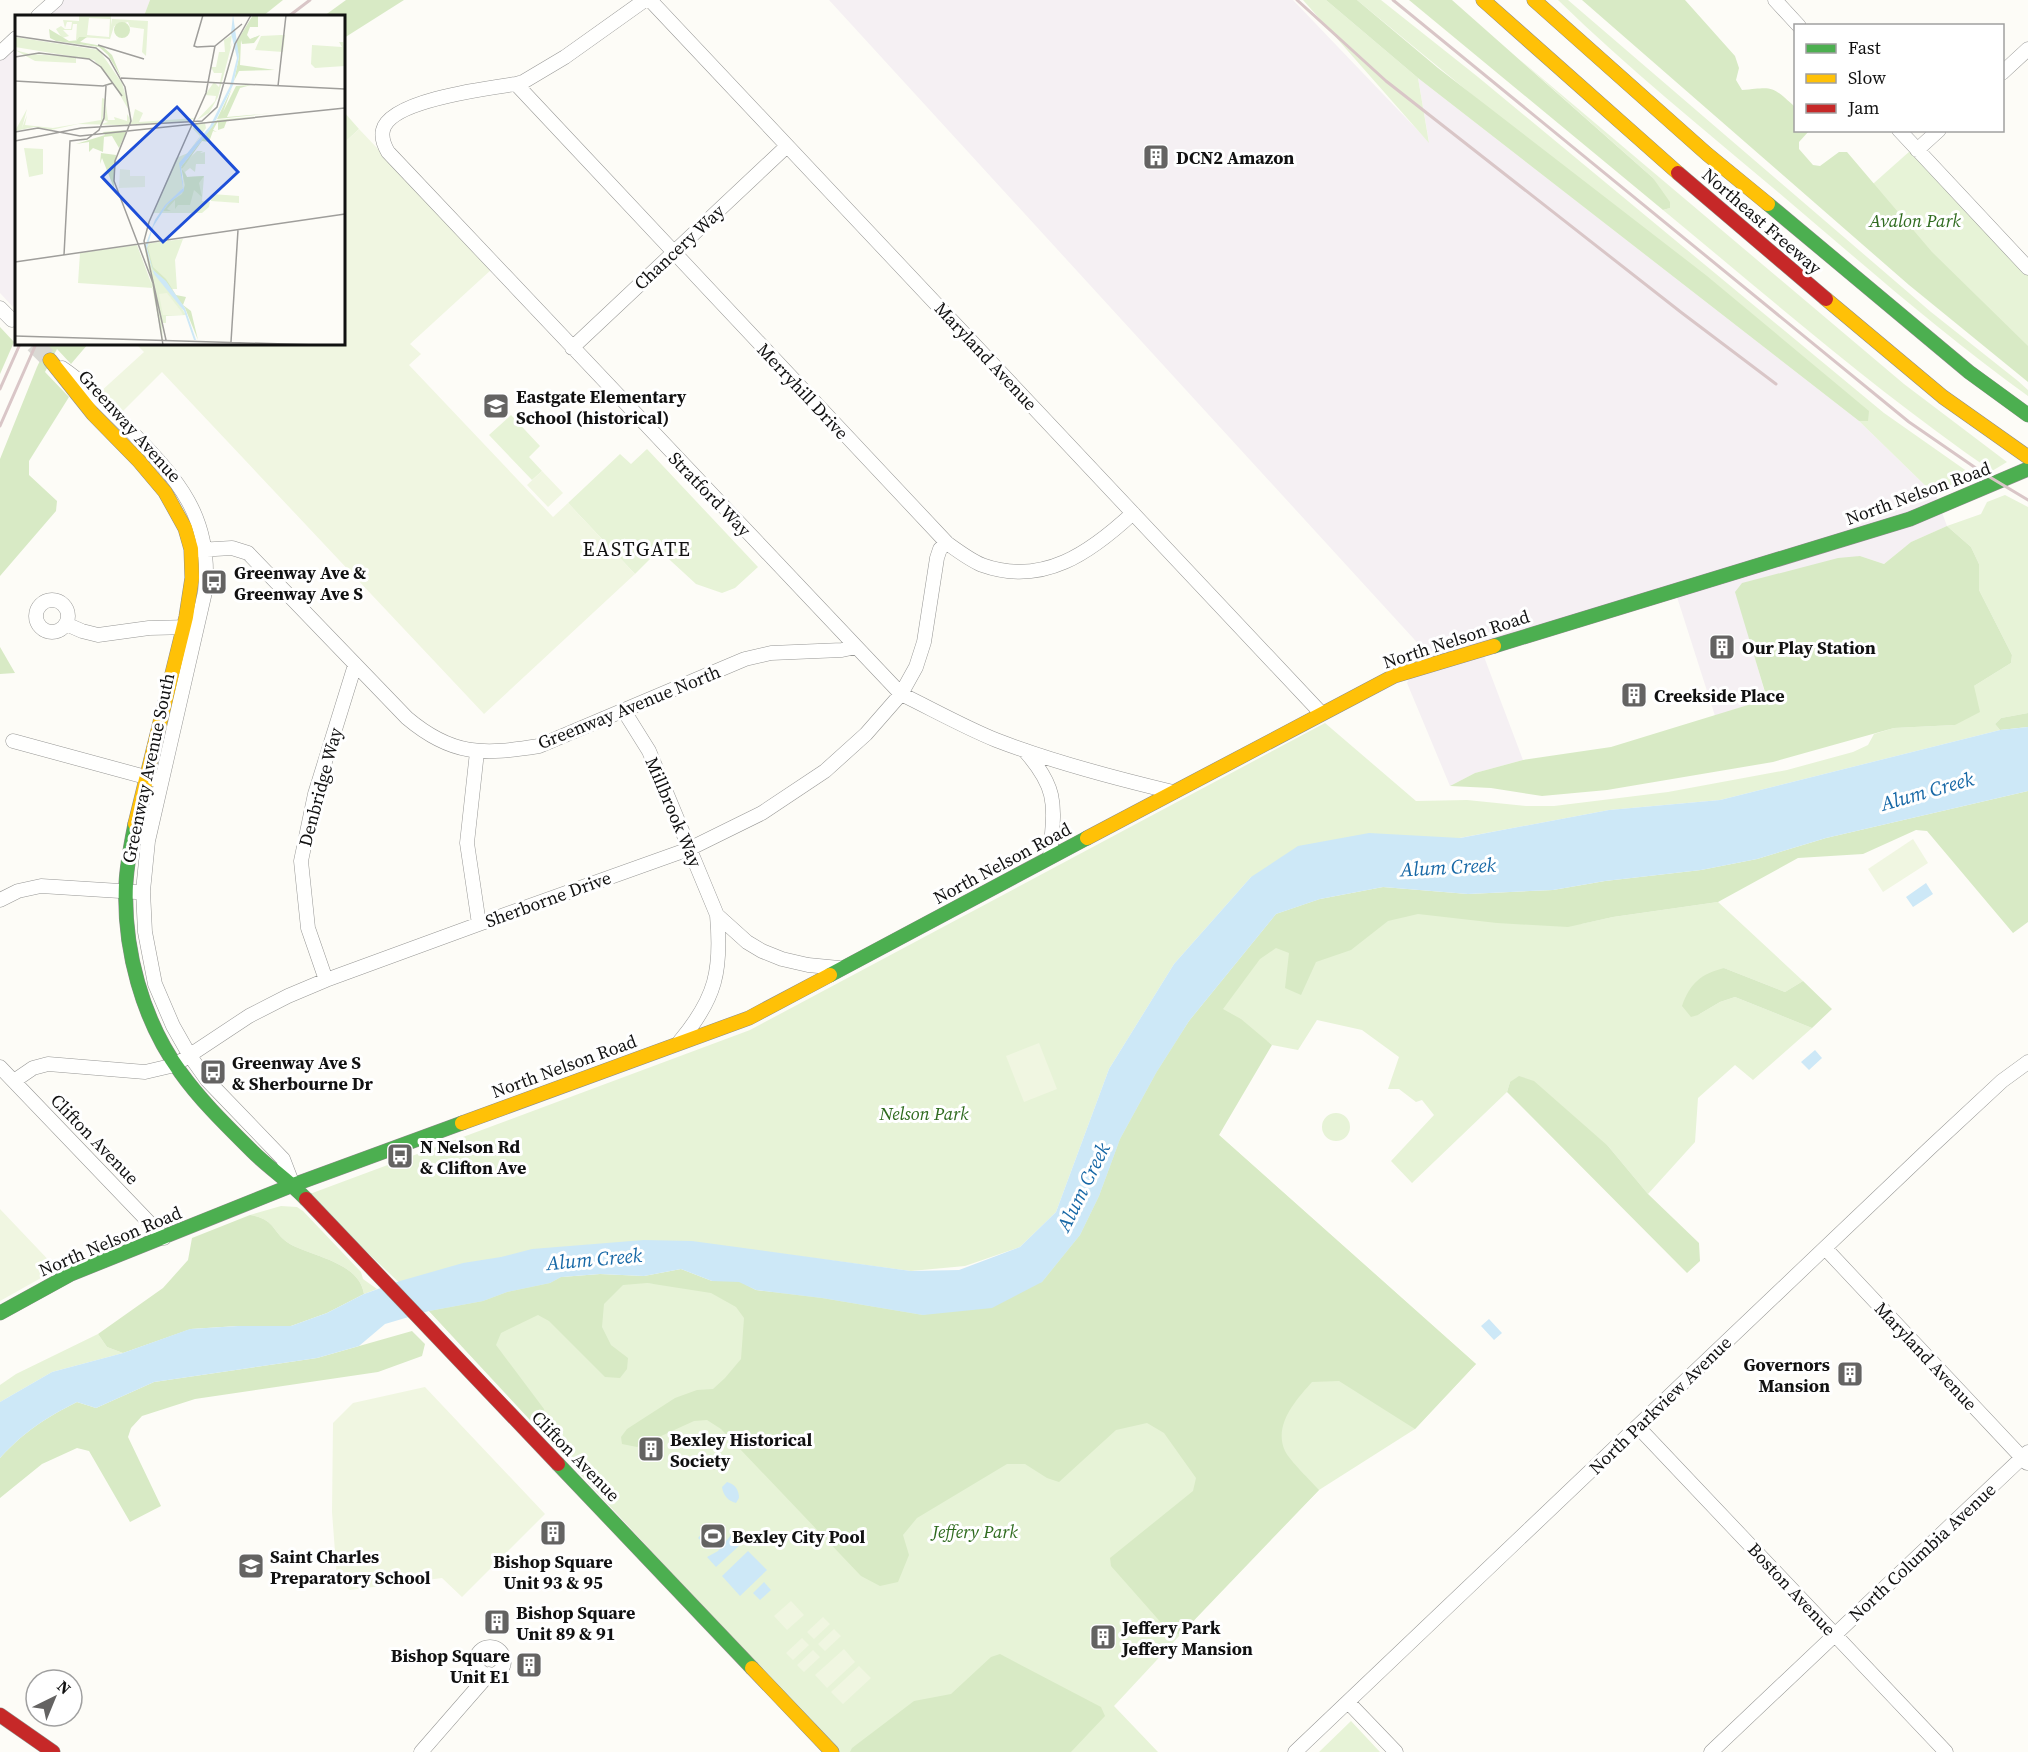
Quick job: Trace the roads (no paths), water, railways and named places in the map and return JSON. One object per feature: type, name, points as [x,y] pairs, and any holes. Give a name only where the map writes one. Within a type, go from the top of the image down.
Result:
[{"type":"main road","name":"Northeast Freeway","points":[[1483,0],[1752,237],[1892,355],[1946,398],[2025,455]]},
{"type":"main road","name":"Northeast Freeway","points":[[1534,0],[1707,154],[1969,372],[2028,415]]},
{"type":"main road","name":"Greenway Avenue","points":[[50,360],[93,414],[164,489],[199,550]]},
{"type":"main road","name":"North Nelson Road","points":[[0,1313],[60,1279],[293,1185],[748,1018],[1380,682],[1407,671],[1910,519],[2028,469]]},
{"type":"main road","name":"Greenway Avenue South","points":[[199,550],[190,594],[191,627],[133,832],[126,892],[133,960],[151,1016],[175,1065],[203,1100],[272,1172],[293,1185]]},
{"type":"main road","name":"Clifton Avenue","points":[[293,1185],[832,1752]]},
{"type":"main road","points":[[0,1715],[53,1752]]},
{"type":"street","points":[[39,15],[56,0]]},
{"type":"street","points":[[516,84],[565,57],[645,0]]},
{"type":"street","name":"Maryland Avenue","points":[[650,0],[1321,713]]},
{"type":"street","points":[[1774,0],[1797,24]]},
{"type":"street","points":[[0,53],[15,39]]},
{"type":"street","points":[[2004,71],[2028,49]]},
{"type":"street","name":"Stratford Way","points":[[516,84],[443,96],[397,114],[388,121],[382,131],[383,143],[388,152],[572,348],[901,694]]},
{"type":"street","name":"Merryhill Drive","points":[[516,84],[947,543],[982,565],[1012,571],[1035,570],[1078,557],[1095,546],[1133,513]]},
{"type":"street","points":[[1901,132],[2028,268]]},
{"type":"street","points":[[1917,150],[1937,132]]},
{"type":"street","name":"Chancery Way","points":[[572,348],[787,146]]},
{"type":"street","points":[[0,308],[12,320]]},
{"type":"street","name":"Sherborne Drive","points":[[14,1081],[33,1068],[48,1064],[145,1072],[175,1065],[249,1016],[288,996],[326,980],[689,849],[762,813],[825,771],[866,734],[901,694],[915,667],[924,642],[937,558],[940,549],[947,543]]},
{"type":"street","name":"Greenway Avenue North","points":[[199,550],[232,548],[248,553],[395,707],[419,728],[453,747],[477,752],[539,746],[745,659],[771,652],[842,650],[856,647]]},
{"type":"street","points":[[66,624],[98,635],[191,627]]},
{"type":"street","name":"Greenway Avenue South","points":[[191,627],[148,841],[143,891],[145,932],[155,984],[173,1026],[190,1056],[207,1080],[283,1159],[293,1185]]},
{"type":"street","name":"Denbridge Way","points":[[326,980],[308,928],[301,861],[315,794],[355,665]]},
{"type":"street","points":[[901,694],[993,738],[1024,750],[1173,792]]},
{"type":"street","name":"Millbrook Way","points":[[624,711],[649,751],[717,915],[720,942],[717,976],[705,1007],[679,1042]]},
{"type":"street","points":[[14,741],[161,782]]},
{"type":"street","points":[[1024,750],[1040,769],[1050,791],[1054,816],[1050,857]]},
{"type":"street","points":[[477,752],[467,843],[479,924]]},
{"type":"street","points":[[0,900],[18,891],[41,886],[126,892],[143,891]]},
{"type":"street","name":"Millbrook Way","points":[[717,915],[747,942],[762,951],[799,963],[841,969]]},
{"type":"street","name":"North Parkview Avenue","points":[[1295,1752],[1998,1085],[2028,1062]]},
{"type":"street","name":"Clifton Avenue","points":[[0,1067],[164,1238]]},
{"type":"street","name":"Maryland Avenue","points":[[1825,1248],[2026,1458]]},
{"type":"street","name":"Boston Avenue","points":[[1638,1426],[1946,1752]]},
{"type":"street","name":"North Columbia Avenue","points":[[1711,1752],[2026,1458]]},
{"type":"street","points":[[421,1752],[489,1674]]},
{"type":"street","points":[[1348,1702],[1396,1752]]},
{"type":"water","name":"Alum Creek","points":[[2028,727],[2028,791],[1826,838],[1757,859],[1701,870],[1605,881],[1553,890],[1468,894],[1383,887],[1320,899],[1276,914],[1189,1021],[1156,1073],[1120,1139],[1099,1196],[1080,1235],[1042,1282],[992,1308],[923,1315],[822,1298],[756,1290],[739,1282],[712,1281],[681,1269],[644,1276],[600,1274],[561,1277],[550,1283],[507,1292],[483,1301],[429,1311],[385,1324],[359,1346],[317,1358],[154,1382],[96,1408],[77,1402],[36,1426],[0,1458],[0,1402],[52,1372],[123,1353],[190,1329],[291,1326],[400,1281],[463,1263],[532,1249],[644,1240],[692,1241],[911,1271],[959,1270],[1020,1247],[1056,1212],[1109,1069],[1174,964],[1251,877],[1298,846],[1369,833],[1460,838],[1609,810],[1720,800],[2000,730]]},
{"type":"water","points":[[1926,883],[1933,894],[1913,907],[1906,897]]},
{"type":"water","points":[[1815,1050],[1822,1058],[1809,1070],[1801,1062]]},
{"type":"water","points":[[1489,1319],[1502,1333],[1494,1340],[1481,1326]]},
{"type":"water","points":[[727,1482],[737,1490],[739,1498],[736,1503],[723,1493],[722,1487]]},
{"type":"water","points":[[713,1525],[722,1535],[709,1548],[698,1538],[706,1528]]},
{"type":"water","points":[[731,1535],[740,1545],[716,1567],[707,1557],[718,1551]]},
{"type":"water","points":[[748,1551],[767,1570],[740,1596],[722,1576]]},
{"type":"water","points":[[764,1582],[771,1590],[760,1600],[753,1593]]},
{"type":"tunnel","points":[[35,345],[50,360]]},
{"type":"railway","points":[[290,15],[310,0]]},
{"type":"railway","points":[[1297,0],[1386,81],[1776,384]]},
{"type":"railway","points":[[1393,0],[1909,422],[1983,473],[2028,500]]},
{"type":"railway","points":[[0,389],[20,345]]},
{"type":"railway","points":[[0,426],[36,345]]},
{"type":"place","name":"DCN2 Amazon","points":[[1156,157]]},
{"type":"place","name":"Eastgate Elementary School (historical)","points":[[496,406]]},
{"type":"place","name":"Greenway Ave & Greenway Ave S","points":[[214,582]]},
{"type":"place","name":"Our Play Station","points":[[1722,647]]},
{"type":"place","name":"Creekside Place","points":[[1634,695]]},
{"type":"place","name":"Greenway Ave S & Sherbourne Dr","points":[[213,1072]]},
{"type":"place","name":"N Nelson Rd & Clifton Ave","points":[[400,1156]]},
{"type":"place","name":"Governors Mansion","points":[[1850,1374]]},
{"type":"place","name":"Bexley Historical Society","points":[[651,1449]]},
{"type":"place","name":"Bishop Square Unit 93 & 95","points":[[553,1533]]},
{"type":"place","name":"Bexley City Pool","points":[[713,1536]]},
{"type":"place","name":"Saint Charles Preparatory School","points":[[251,1566]]},
{"type":"place","name":"Bishop Square Unit 89 & 91","points":[[497,1622]]},
{"type":"place","name":"Jeffery Park Jeffery Mansion","points":[[1103,1637]]},
{"type":"place","name":"Bishop Square Unit E1","points":[[529,1665]]},
{"type":"district","name":"EASTGATE","points":[[637,549]]},
{"type":"park label","name":"Avalon Park","points":[[1915,220]]},
{"type":"park label","name":"Nelson Park","points":[[924,1113]]},
{"type":"park label","name":"Jeffery Park","points":[[975,1531]]}]
